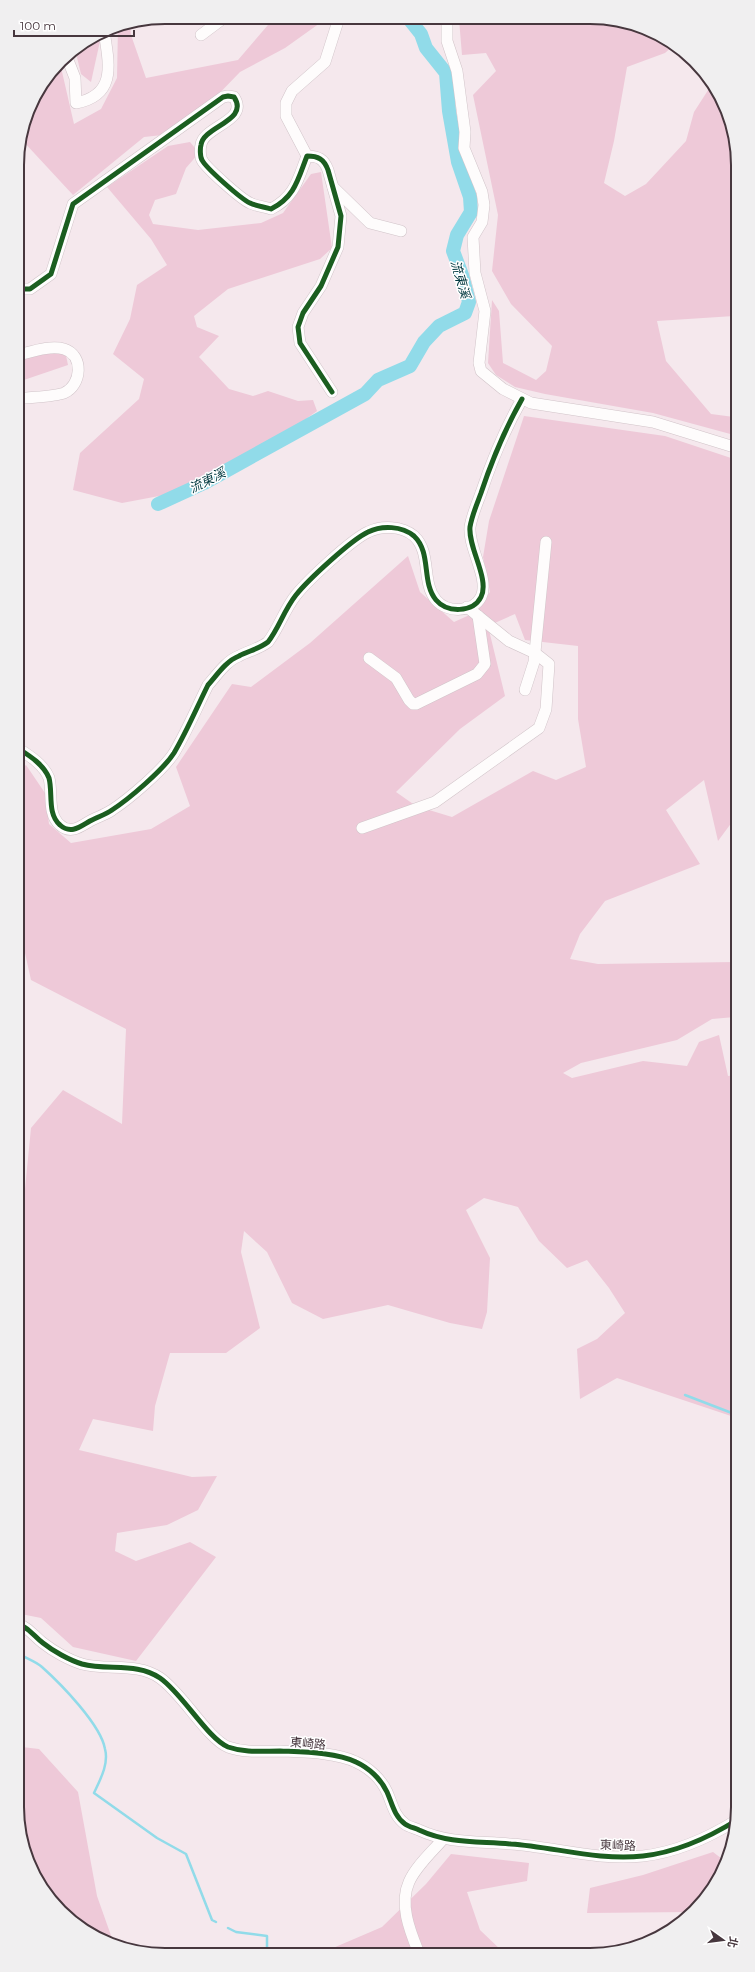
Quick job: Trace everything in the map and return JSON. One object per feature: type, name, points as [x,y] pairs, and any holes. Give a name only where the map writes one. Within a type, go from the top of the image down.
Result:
[{"type":"street","points":[[201,35],[216,24]]},
{"type":"street","points":[[24,289],[30,288],[51,274],[73,204],[223,97],[234,97],[237,102],[237,108],[233,116],[223,125],[208,133],[200,143],[202,160],[213,173],[250,203],[271,209],[284,202],[294,188],[307,156],[286,116],[286,103],[292,91],[325,62],[337,24]]},
{"type":"street","points":[[447,24],[447,40],[457,71],[465,132],[464,148],[482,192],[484,205],[482,222],[474,237],[475,273],[485,311],[479,363],[482,373],[503,389],[522,399],[548,406],[592,411],[652,422],[731,446]]},
{"type":"street","points":[[69,62],[75,78],[76,103],[90,100],[101,92],[107,76],[108,62],[105,38]]},
{"type":"street","points":[[307,156],[318,156],[325,163],[341,216],[338,247],[321,286],[303,313],[298,327],[300,343],[332,392]]},
{"type":"street","points":[[333,186],[370,222],[401,231]]},
{"type":"street","points":[[24,354],[53,348],[65,349],[77,359],[79,366],[73,384],[63,393],[24,398]]},
{"type":"street","points":[[24,753],[40,765],[45,771],[50,786],[54,815],[62,827],[68,829],[82,827],[88,822],[111,811],[126,800],[168,760],[174,752],[208,685],[214,678],[237,656],[268,642],[291,601],[300,590],[343,551],[367,532],[376,528],[395,528],[413,536],[424,552],[428,584],[437,601],[451,609],[459,610],[477,603],[482,596],[483,588],[470,537],[472,520],[502,434],[522,399]]},
{"type":"street","points":[[525,690],[535,653],[546,542]]},
{"type":"street","points":[[362,828],[435,802],[539,728],[546,709],[549,664],[535,653],[509,641],[467,608]]},
{"type":"street","points":[[369,658],[396,678],[409,700],[413,704],[416,704],[477,674],[482,670],[485,664],[478,616]]},
{"type":"street","name":"東崎路","points":[[24,1627],[32,1631],[41,1642],[55,1651],[82,1664],[117,1668],[140,1668],[160,1679],[175,1691],[208,1730],[225,1745],[242,1751],[281,1751],[337,1756],[355,1762],[374,1774],[386,1790],[395,1812],[404,1824],[443,1839],[511,1844],[607,1856],[642,1856],[688,1846],[710,1836],[730,1824]]},
{"type":"street","points":[[417,1948],[409,1927],[405,1900],[409,1882],[443,1839]]},
{"type":"shaded area","points":[[269,24],[319,24],[285,48],[240,72],[181,133],[144,137],[73,195],[26,144],[35,111],[53,79],[61,69],[74,124],[101,109],[117,78],[118,33],[130,29],[131,35],[146,78],[238,60]]},
{"type":"shaded area","points":[[459,24],[608,25],[644,35],[670,49],[665,53],[627,67],[614,141],[604,183],[625,196],[646,184],[686,141],[694,112],[709,89],[720,111],[726,129],[731,156],[731,316],[657,321],[666,361],[711,414],[731,417],[731,434],[653,413],[545,394],[515,387],[496,375],[488,363],[492,300],[499,311],[503,363],[536,380],[546,371],[552,346],[511,304],[492,271],[498,215],[473,95],[496,71],[486,53],[462,55]]},
{"type":"shaded area","points":[[100,40],[91,82],[81,74],[76,55]]},
{"type":"shaded area","points":[[190,142],[199,153],[186,168],[176,194],[155,200],[149,215],[153,224],[198,230],[261,223],[283,213],[311,174],[321,172],[332,248],[320,259],[228,289],[194,316],[197,327],[219,336],[199,357],[229,389],[253,396],[268,391],[298,401],[313,400],[317,411],[212,486],[122,503],[73,490],[80,453],[139,399],[144,379],[113,354],[130,319],[137,285],[167,265],[151,239],[107,187],[168,146]]},
{"type":"shaded area","points":[[64,346],[68,365],[24,380],[24,350]]},
{"type":"shaded area","points":[[524,416],[665,436],[731,458],[731,823],[718,841],[704,780],[666,810],[700,864],[605,901],[580,934],[570,959],[598,964],[731,962],[731,1017],[712,1019],[677,1040],[581,1063],[563,1073],[572,1078],[643,1061],[687,1066],[699,1042],[719,1035],[728,1076],[731,1076],[731,1416],[617,1378],[580,1399],[577,1349],[597,1339],[625,1313],[609,1288],[587,1260],[567,1268],[539,1241],[518,1207],[484,1198],[466,1210],[490,1258],[487,1312],[482,1329],[450,1323],[388,1305],[323,1319],[292,1303],[267,1252],[244,1231],[241,1252],[260,1328],[226,1353],[170,1353],[155,1406],[153,1431],[93,1419],[79,1450],[192,1477],[217,1476],[198,1510],[167,1525],[117,1533],[115,1551],[136,1561],[190,1542],[216,1557],[136,1661],[73,1647],[41,1618],[24,1615],[25,1189],[31,1128],[63,1090],[122,1124],[126,1029],[31,980],[24,948],[24,767],[26,765],[45,793],[49,824],[71,843],[151,829],[190,806],[176,767],[232,684],[251,687],[310,643],[408,556],[420,592],[454,622],[474,613],[490,592],[483,557],[489,521]],"holes":[[[515,614],[525,640],[578,646],[578,719],[586,767],[556,780],[533,771],[452,817],[416,806],[396,792],[460,729],[505,696],[488,626]]]},
{"type":"shaded area","points":[[24,1747],[39,1749],[78,1792],[97,1896],[112,1937],[79,1919],[65,1907],[53,1893],[35,1861],[29,1843],[24,1816]]},
{"type":"shaded area","points":[[713,1852],[721,1858],[702,1893],[684,1912],[587,1913],[590,1888],[643,1875]]},
{"type":"shaded area","points":[[451,1854],[529,1863],[527,1881],[467,1892],[480,1930],[499,1948],[333,1948],[382,1927],[426,1884]]},
{"type":"waterway","name":"流東溪","points":[[158,504],[204,483],[365,394],[378,380],[410,366],[424,342],[439,326],[465,313],[469,302],[462,275],[453,251],[457,235],[471,212],[470,197],[458,162],[449,111],[446,73],[426,48],[421,34],[413,24]]},
{"type":"waterway","points":[[685,1395],[731,1413]]},
{"type":"waterway","points":[[24,1656],[40,1665],[79,1705],[102,1739],[106,1760],[103,1772],[94,1793],[157,1838],[186,1854],[212,1920],[216,1922]]},
{"type":"waterway","points":[[228,1928],[236,1932],[267,1936],[267,1948]]},
{"type":"cycle path","points":[[24,289],[30,289],[51,274],[73,204],[223,97],[234,97],[237,105],[236,112],[231,118],[204,138],[200,152],[201,159],[205,164],[239,196],[252,204],[271,209],[291,193],[295,187],[307,156],[320,159],[325,163],[328,170],[341,216],[338,247],[321,286],[303,313],[298,327],[300,343],[332,392]]},
{"type":"cycle path","points":[[24,752],[36,761],[47,773],[50,784],[53,815],[64,828],[76,829],[109,812],[145,784],[169,760],[183,736],[208,685],[222,669],[234,658],[268,642],[292,601],[302,588],[351,543],[368,532],[379,528],[398,528],[414,536],[423,551],[431,593],[436,600],[453,609],[472,606],[481,597],[483,581],[472,544],[470,527],[494,457],[504,433],[522,399]]},
{"type":"cycle path","points":[[24,1627],[51,1649],[82,1664],[102,1667],[132,1668],[151,1673],[160,1678],[177,1694],[203,1726],[220,1742],[228,1747],[247,1751],[280,1751],[329,1754],[356,1762],[365,1767],[378,1778],[387,1792],[401,1821],[410,1827],[442,1838],[527,1846],[610,1857],[626,1857],[656,1854],[680,1848],[715,1833],[730,1824]]}]
